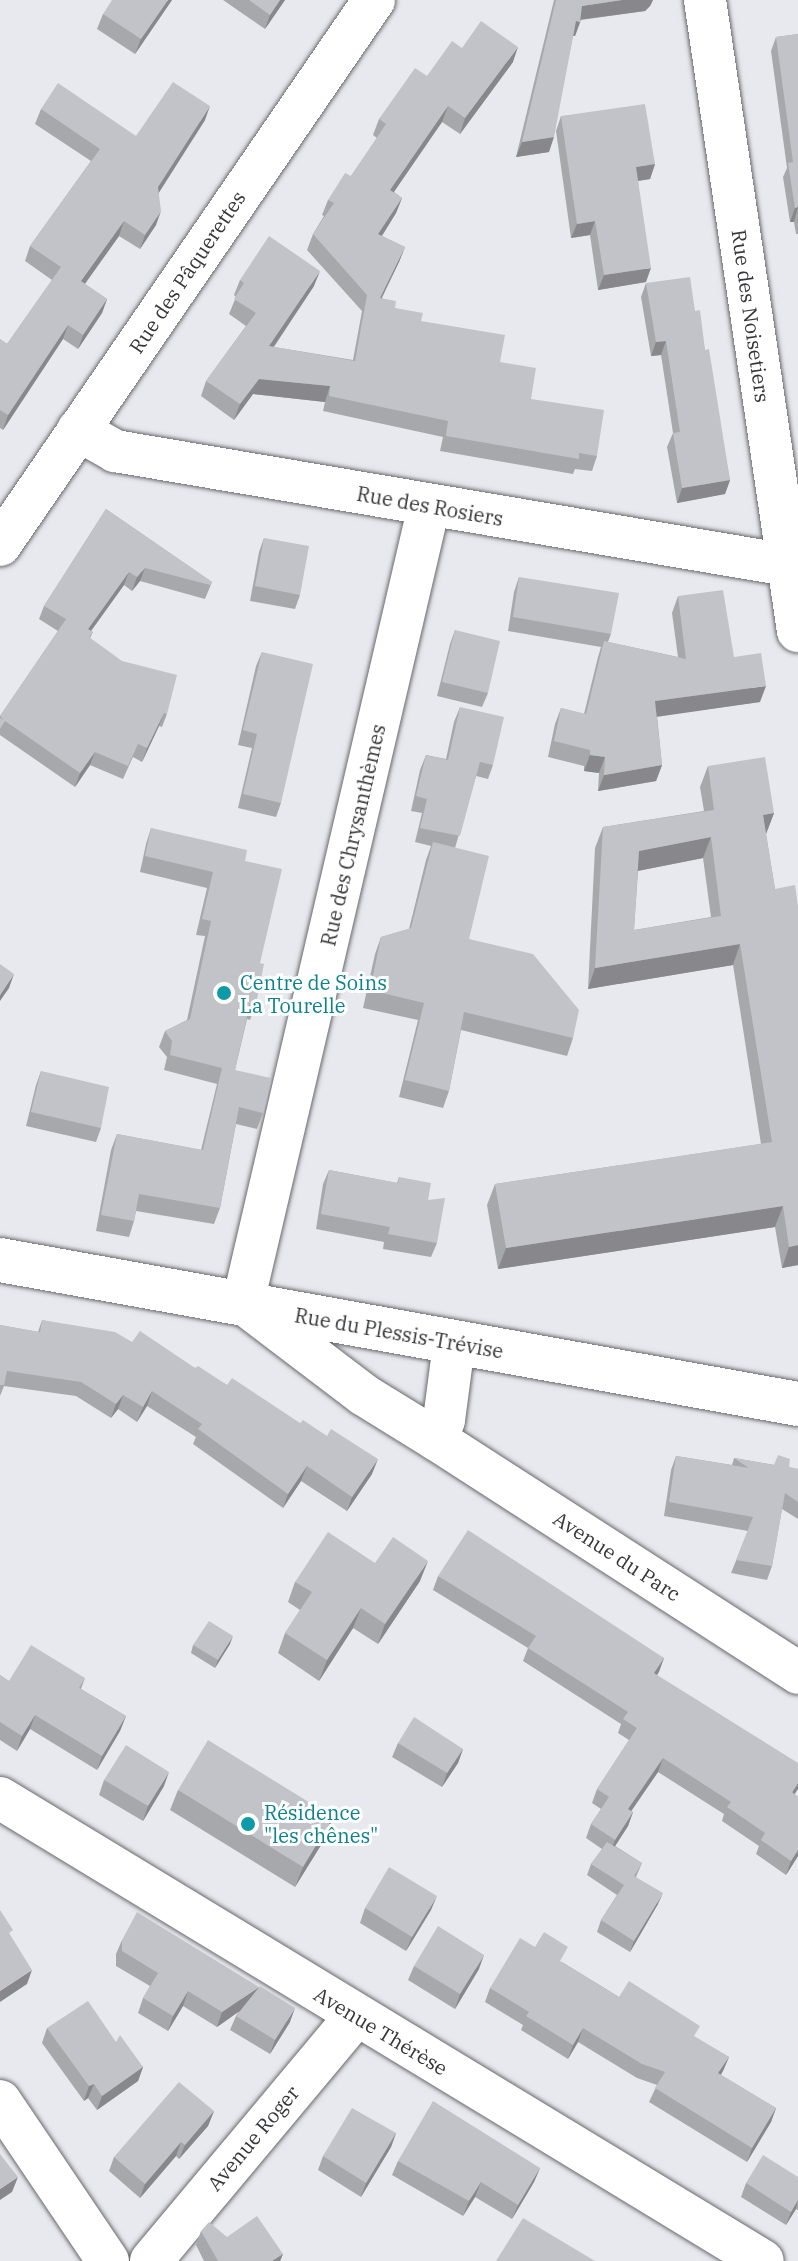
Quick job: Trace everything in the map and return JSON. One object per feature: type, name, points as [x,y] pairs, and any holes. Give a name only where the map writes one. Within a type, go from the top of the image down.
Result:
[{"type":"street","name":"Rue des Pâquerettes","points":[[0,545],[374,0]]},
{"type":"street","name":"Rue des Noisetiers","points":[[705,0],[798,631]]},
{"type":"street","name":"Rue des Rosiers","points":[[78,430],[115,451],[787,565]]},
{"type":"street","name":"Rue des Chrysanthèmes","points":[[243,1303],[429,506]]},
{"type":"street","name":"Rue du Plessis-Trévise","points":[[0,1260],[798,1404]]},
{"type":"street","name":"Avenue du Parc","points":[[243,1303],[364,1395],[798,1673]]},
{"type":"street","points":[[437,1440],[444,1420],[454,1344]]},
{"type":"street","name":"Avenue Thérèse","points":[[0,1798],[763,2261]]},
{"type":"street","name":"Avenue Roger","points":[[151,2261],[356,2016]]},
{"type":"street","points":[[0,2101],[108,2261]]},
{"type":"building","points":[[112,0],[168,0],[141,39],[103,14]]},
{"type":"building","points":[[249,0],[280,0],[270,15]]},
{"type":"building","points":[[556,0],[622,0],[582,6],[580,22],[576,21],[554,137],[522,142]]},
{"type":"building","points":[[481,21],[518,47],[465,118],[448,106],[390,190],[402,198],[378,234],[405,247],[380,298],[396,301],[395,308],[423,313],[421,321],[505,335],[500,362],[536,368],[531,399],[604,410],[597,456],[579,453],[579,459],[446,436],[448,421],[329,396],[330,386],[259,379],[240,404],[206,381],[256,313],[234,299],[244,283],[240,280],[269,236],[320,271],[269,346],[355,361],[367,295],[313,234],[334,203],[328,200],[345,173],[351,176],[386,124],[379,119],[415,68],[427,76],[452,41],[462,48]]},
{"type":"building","points":[[798,34],[798,207],[795,208],[788,163],[793,162],[776,37]]},
{"type":"building","points":[[173,82],[210,106],[158,187],[161,211],[145,235],[124,221],[81,281],[107,299],[83,335],[68,325],[8,415],[0,410],[0,339],[7,344],[61,267],[30,246],[100,149],[41,109],[58,83],[136,136]]},
{"type":"building","points":[[645,104],[655,164],[636,167],[651,268],[604,275],[595,221],[577,224],[561,116]]},
{"type":"building","points":[[690,277],[695,311],[700,310],[705,350],[709,349],[730,480],[682,488],[673,433],[680,432],[666,341],[656,342],[646,283]]},
{"type":"building","points":[[106,509],[212,582],[210,585],[145,568],[137,577],[129,572],[88,629],[93,632],[89,637],[122,661],[177,675],[167,714],[164,713],[147,748],[138,744],[128,766],[95,752],[80,773],[5,721],[0,729],[0,718],[4,720],[0,716],[66,619],[44,606]]},
{"type":"building","points":[[264,538],[309,546],[300,595],[255,586]]},
{"type":"building","points":[[519,577],[619,593],[611,634],[513,617]]},
{"type":"building","points":[[723,590],[734,657],[761,653],[766,686],[655,701],[662,765],[604,775],[605,757],[590,755],[590,750],[554,741],[561,708],[586,714],[604,641],[686,659],[678,596]]},
{"type":"building","points":[[455,630],[500,641],[488,693],[442,682]]},
{"type":"building","points":[[262,652],[313,664],[281,803],[243,794],[257,734],[243,730]]},
{"type":"building","points":[[460,707],[504,717],[493,765],[480,762],[460,836],[420,828],[427,799],[416,796],[426,755],[448,760]]},
{"type":"building","points":[[765,757],[774,813],[763,815],[775,889],[795,885],[798,906],[798,1245],[789,1247],[783,1206],[506,1248],[495,1184],[772,1142],[740,944],[595,968],[603,827],[714,810],[708,766]],"holes":[[[711,837],[721,916],[634,930],[639,851]]]},
{"type":"building","points":[[151,828],[247,850],[245,861],[282,869],[260,963],[264,964],[256,1004],[250,1003],[235,1070],[271,1078],[263,1113],[239,1107],[220,1208],[139,1194],[134,1221],[101,1215],[117,1134],[203,1150],[222,1068],[170,1055],[172,1041],[165,1031],[190,1019],[211,921],[202,919],[213,872],[145,856]]},
{"type":"building","points":[[433,842],[489,856],[469,939],[533,954],[579,1010],[573,1038],[464,1012],[449,1091],[405,1080],[424,1003],[370,990],[381,937],[411,928]]},
{"type":"building","points":[[0,964],[14,974],[0,995]]},
{"type":"building","points":[[41,1071],[109,1087],[101,1128],[31,1112]]},
{"type":"building","points":[[329,1170],[398,1183],[399,1177],[431,1183],[428,1200],[445,1198],[437,1243],[388,1234],[390,1227],[321,1214]]},
{"type":"building","points":[[42,1320],[115,1332],[132,1342],[140,1331],[195,1368],[198,1366],[227,1385],[232,1378],[300,1423],[303,1420],[327,1436],[331,1429],[378,1459],[352,1497],[307,1466],[288,1494],[198,1429],[202,1424],[152,1391],[143,1407],[123,1395],[116,1404],[81,1382],[7,1371],[4,1385],[0,1385],[0,1325],[40,1332]]},
{"type":"building","points":[[778,1455],[790,1459],[789,1467],[798,1469],[798,1502],[785,1493],[772,1566],[736,1560],[753,1517],[669,1502],[676,1456],[749,1468],[734,1458],[774,1465]]},
{"type":"building","points":[[468,1530],[664,1658],[654,1673],[798,1763],[798,1783],[792,1792],[798,1797],[798,1850],[791,1861],[761,1840],[765,1833],[727,1807],[731,1802],[663,1758],[628,1809],[633,1812],[615,1840],[591,1824],[609,1797],[597,1789],[637,1728],[623,1719],[628,1712],[528,1648],[536,1636],[438,1576]]},
{"type":"building","points":[[328,1532],[375,1563],[393,1537],[428,1561],[385,1624],[361,1608],[327,1660],[285,1633],[312,1592],[295,1582]]},
{"type":"building","points":[[209,1621],[233,1636],[218,1660],[193,1645]]},
{"type":"building","points":[[31,1645],[85,1678],[79,1688],[126,1716],[102,1756],[35,1715],[22,1736],[0,1722],[0,1675],[9,1681]]},
{"type":"building","points":[[414,1717],[463,1749],[447,1773],[398,1743]]},
{"type":"building","name":"Résidence \"les chênes\"","points":[[208,1740],[333,1817],[303,1867],[178,1790]]},
{"type":"building","points":[[126,1745],[169,1772],[148,1806],[104,1780]]},
{"type":"building","points":[[607,1842],[642,1863],[634,1876],[663,1893],[634,1941],[601,1920],[624,1885],[591,1864]]},
{"type":"building","points":[[389,1867],[437,1896],[412,1937],[365,1908]]},
{"type":"building","points":[[0,1910],[13,1930],[9,1933],[32,1970],[0,1991]]},
{"type":"building","points":[[137,1912],[259,1987],[222,2012],[188,1991],[173,2016],[143,1998],[158,1973],[122,1951],[122,1940]]},
{"type":"building","points":[[438,1926],[484,1955],[460,1994],[414,1966]]},
{"type":"building","points":[[544,1932],[568,1947],[560,1961],[619,1997],[629,1981],[700,2026],[694,2036],[729,2057],[718,2073],[776,2108],[752,2148],[655,2088],[665,2072],[642,2064],[583,2028],[573,2045],[526,2016],[529,2012],[490,1988],[520,1938],[535,1947]]},
{"type":"building","points":[[260,1986],[295,2008],[275,2040],[236,2016]]},
{"type":"building","points":[[88,2001],[116,2042],[120,2035],[143,2067],[102,2096],[94,2084],[89,2086],[47,2028]]},
{"type":"building","points":[[179,2082],[214,2111],[185,2145],[181,2142],[145,2184],[114,2157]]},
{"type":"building","points":[[433,2101],[540,2168],[518,2205],[481,2182],[469,2201],[398,2161]]},
{"type":"building","points":[[352,2108],[396,2133],[366,2183],[323,2156]]},
{"type":"building","points":[[0,2154],[18,2177],[0,2189]]},
{"type":"building","points":[[763,2155],[798,2177],[798,2200],[791,2212],[746,2183]]},
{"type":"building","points":[[257,2216],[283,2254],[272,2261],[218,2261],[201,2231],[209,2222],[227,2237]]},
{"type":"building","points":[[523,2218],[595,2261],[496,2261]]},
{"type":"place","name":"Centre de Soins La Tourelle","points":[[224,993]]},
{"type":"place","name":"Résidence \"les chênes\"","points":[[248,1824]]}]
